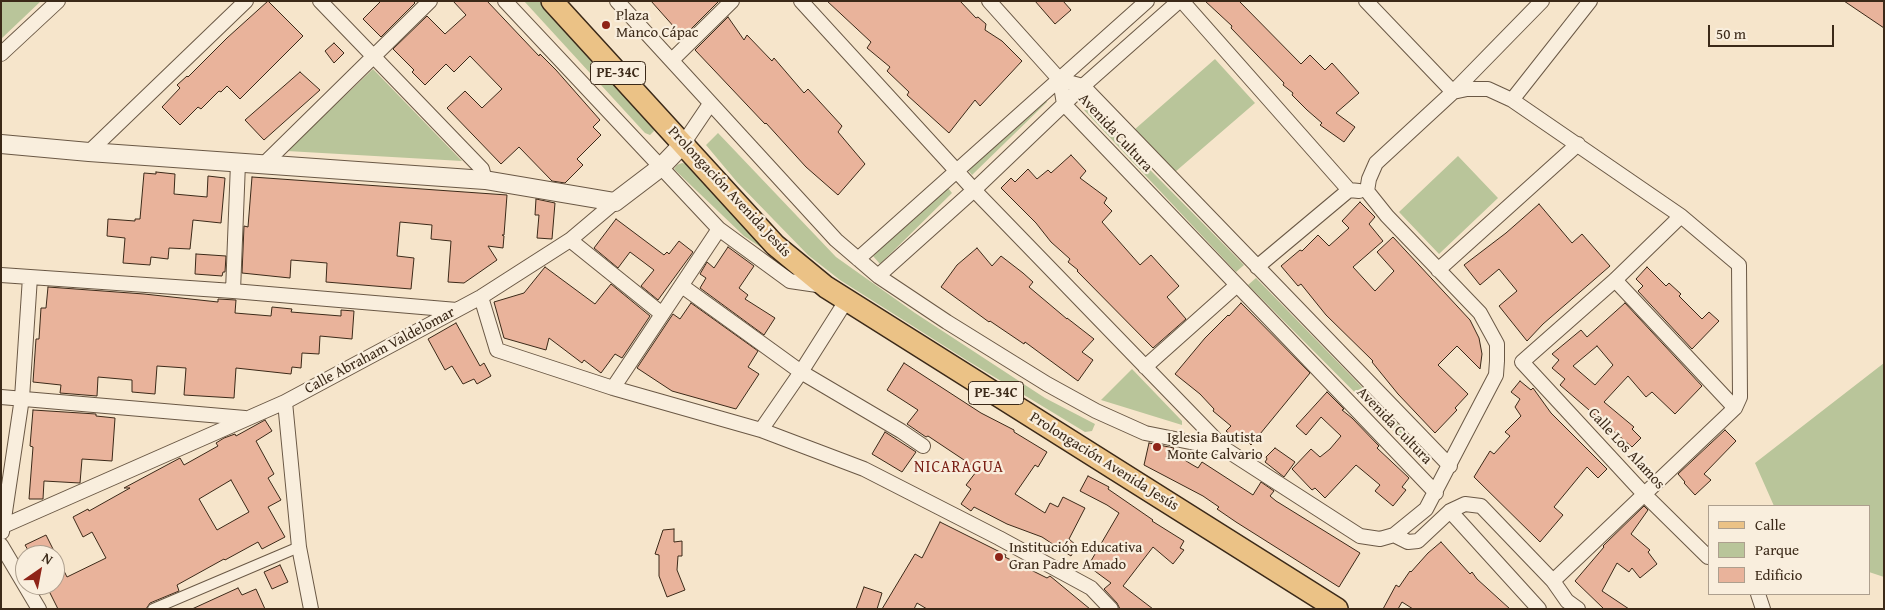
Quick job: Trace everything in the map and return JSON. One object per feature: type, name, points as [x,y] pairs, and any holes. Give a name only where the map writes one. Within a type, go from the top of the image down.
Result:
[{"type":"main road","name":"Prolongación Avenida Jesús","points":[[552,1],[775,244],[826,287],[1337,609]]},
{"type":"street","points":[[1,54],[58,1]]},
{"type":"street","points":[[89,152],[246,1]]},
{"type":"street","points":[[320,1],[482,169],[485,180]]},
{"type":"street","points":[[263,165],[430,1]]},
{"type":"street","points":[[505,1],[719,229],[790,281],[826,287]]},
{"type":"street","points":[[617,1],[830,234],[878,276],[1022,368],[1096,411],[1145,433],[1225,449]]},
{"type":"street","points":[[672,60],[732,1]]},
{"type":"street","points":[[801,1],[974,190],[1225,449],[1360,536],[1380,539],[1394,535],[1426,509],[1436,493],[1496,375],[1496,344],[1480,313],[1387,216],[1367,191],[1368,179],[1376,163],[1453,92],[1542,1]]},
{"type":"street","points":[[989,1],[1060,80]]},
{"type":"street","points":[[858,259],[1147,1]]},
{"type":"street","points":[[878,276],[974,190],[1083,86],[1180,1],[1349,190]]},
{"type":"street","points":[[1366,1],[1453,92]]},
{"type":"street","points":[[1512,100],[1590,1]]},
{"type":"street","name":"Avenida Cultura","points":[[1436,493],[1064,104],[1060,80],[1083,86],[1450,466]]},
{"type":"street","points":[[1453,92],[1467,89],[1488,89],[1512,100],[1681,216],[1739,265],[1740,397],[1735,408],[1553,581]]},
{"type":"street","name":"Calle Abraham Valdelomar","points":[[2,530],[285,402],[481,297],[570,240],[661,166],[684,144],[710,104]]},
{"type":"street","points":[[1,144],[263,165],[485,180],[615,202]]},
{"type":"street","points":[[1438,270],[1578,144]]},
{"type":"street","points":[[233,291],[238,163]]},
{"type":"street","points":[[1257,267],[1349,190],[1367,191]]},
{"type":"street","points":[[1681,216],[1615,280],[1735,408]]},
{"type":"street","points":[[614,388],[719,229]]},
{"type":"street","points":[[570,240],[662,314]]},
{"type":"street","points":[[1,275],[233,291],[458,310]]},
{"type":"street","points":[[2,530],[22,398],[30,277]]},
{"type":"street","name":"Calle Los Alamos","points":[[1615,280],[1522,362],[1645,495],[1708,557]]},
{"type":"street","points":[[1145,367],[1237,285]]},
{"type":"street","points":[[682,286],[801,372],[923,446]]},
{"type":"street","points":[[481,297],[497,350],[614,388],[761,430],[831,455],[873,473],[1091,588],[1111,609]]},
{"type":"street","points":[[761,430],[846,301]]},
{"type":"street","points":[[1,397],[247,418]]},
{"type":"street","points":[[285,402],[299,547],[311,609]]},
{"type":"street","points":[[1394,535],[1408,542],[1418,541],[1450,511],[1465,504],[1481,506],[1553,581],[1567,601],[1578,609]]},
{"type":"street","points":[[1450,511],[1539,609]]},
{"type":"street","points":[[1,545],[38,609]]},
{"type":"street","points":[[153,609],[299,547]]},
{"type":"street","points":[[1758,595],[1763,609]]},
{"type":"green space","points":[[1,1],[41,1],[1,39]]},
{"type":"green space","points":[[524,1],[539,1],[653,127],[654,131],[650,135],[645,133]]},
{"type":"green space","points":[[1215,59],[1255,103],[1175,172],[1134,130]]},
{"type":"green space","points":[[373,69],[462,161],[287,151]]},
{"type":"green space","points":[[1041,94],[1047,102],[972,175],[965,166]]},
{"type":"green space","points":[[1088,107],[1244,265],[1236,272],[1084,110]]},
{"type":"green space","points":[[718,133],[836,257],[915,313],[1045,398],[1095,424],[1092,431],[1085,432],[968,361],[840,280],[808,255],[737,182],[706,145]]},
{"type":"green space","points":[[1458,156],[1498,198],[1439,254],[1399,212]]},
{"type":"green space","points":[[682,163],[687,164],[765,250],[744,236],[674,169]]},
{"type":"green space","points":[[945,184],[952,193],[880,264],[873,256]]},
{"type":"green space","points":[[1256,278],[1426,453],[1421,459],[1248,285]]},
{"type":"green space","points":[[1884,363],[1884,577],[1870,572],[1870,505],[1774,505],[1755,463]]},
{"type":"green space","points":[[1132,369],[1182,421],[1182,425],[1101,400]]},
{"type":"building","points":[[268,1],[303,36],[240,99],[227,86],[221,92],[219,91],[201,109],[198,107],[180,125],[162,107],[180,88],[177,85],[188,77]]},
{"type":"building","points":[[381,1],[413,1],[415,3],[381,37],[363,19]]},
{"type":"building","points":[[453,1],[487,1],[539,56],[540,54],[556,70],[600,120],[593,127],[601,135],[577,159],[583,165],[565,183],[552,181],[519,147],[501,164],[447,108],[465,91],[482,108],[502,89],[470,56],[454,72],[446,64],[425,85],[412,72],[414,70],[393,49],[427,16],[445,34],[466,15]]},
{"type":"building","points":[[651,1],[718,1],[718,2],[683,37]]},
{"type":"building","points":[[827,1],[960,1],[976,18],[978,17],[986,24],[985,30],[1002,41],[1022,61],[980,106],[975,100],[949,133],[907,95],[909,92],[887,71],[890,67],[867,48],[871,42]]},
{"type":"building","points":[[1035,1],[1063,1],[1071,10],[1055,24]]},
{"type":"building","points":[[1205,1],[1239,1],[1301,64],[1310,55],[1325,70],[1332,63],[1359,93],[1336,113],[1355,127],[1344,142],[1320,125],[1322,123],[1292,95],[1293,93],[1283,85],[1284,83],[1231,28],[1232,26]]},
{"type":"building","points":[[1844,1],[1884,1],[1884,28]]},
{"type":"building","points":[[728,17],[744,40],[747,35],[772,61],[774,58],[804,93],[808,89],[842,126],[838,132],[865,164],[838,195],[806,167],[695,50]]},
{"type":"building","points":[[334,43],[344,53],[334,63],[325,51]]},
{"type":"building","points":[[300,72],[320,90],[264,140],[245,120]]},
{"type":"building","points":[[1071,155],[1086,171],[1080,178],[1107,198],[1104,203],[1112,211],[1102,222],[1140,265],[1151,255],[1179,286],[1167,297],[1186,319],[1153,348],[1068,262],[1070,259],[1051,242],[1036,223],[1001,188],[1011,178],[1015,182],[1028,169],[1037,179],[1048,170],[1051,173]]},
{"type":"building","points":[[156,172],[175,174],[174,194],[207,197],[208,176],[225,178],[221,223],[193,220],[190,249],[169,248],[168,259],[151,257],[150,265],[123,263],[125,238],[107,236],[108,219],[135,221],[135,219],[140,219],[144,173],[156,174]]},
{"type":"building","points":[[252,177],[507,195],[504,235],[502,235],[504,236],[503,248],[488,246],[497,260],[464,283],[448,282],[451,241],[431,239],[432,225],[400,222],[397,256],[414,258],[411,289],[326,282],[327,263],[291,260],[290,278],[242,273],[244,226],[248,227]]},
{"type":"building","points":[[536,199],[555,203],[552,239],[537,238],[539,215],[535,215]]},
{"type":"building","points":[[1360,202],[1375,217],[1369,224],[1383,241],[1353,267],[1375,291],[1394,271],[1377,252],[1393,237],[1470,320],[1479,338],[1482,354],[1480,369],[1457,346],[1438,365],[1468,394],[1455,408],[1457,410],[1435,433],[1398,394],[1373,361],[1326,315],[1301,284],[1298,286],[1281,266],[1300,250],[1302,251],[1318,235],[1329,246],[1349,228],[1342,221]]},
{"type":"building","points":[[1539,204],[1572,243],[1582,234],[1610,266],[1543,324],[1527,341],[1499,306],[1517,291],[1499,269],[1480,285],[1464,265],[1506,233]]},
{"type":"building","points":[[616,219],[664,255],[667,252],[669,254],[679,241],[693,252],[658,300],[641,286],[654,270],[630,252],[618,268],[594,248]]},
{"type":"building","points":[[728,247],[754,266],[739,288],[748,295],[745,299],[775,318],[764,335],[700,288],[706,278],[700,274],[707,262],[714,268]]},
{"type":"building","points":[[977,248],[992,266],[1001,256],[1023,273],[1033,282],[1029,287],[1094,339],[1082,352],[1093,360],[1078,381],[1025,342],[1024,344],[989,322],[941,287],[957,265]]},
{"type":"building","points":[[196,254],[226,256],[225,272],[223,272],[222,276],[195,274]]},
{"type":"building","points":[[545,267],[595,304],[611,284],[650,316],[622,358],[615,354],[601,373],[584,360],[582,363],[549,338],[546,350],[504,338],[494,302],[524,293]]},
{"type":"building","points":[[1647,267],[1666,286],[1669,283],[1681,294],[1679,296],[1702,319],[1709,312],[1719,321],[1692,349],[1638,291],[1643,286],[1636,279]]},
{"type":"building","points":[[48,287],[218,302],[218,299],[236,300],[235,313],[271,316],[272,307],[292,309],[291,312],[341,316],[341,310],[354,311],[352,339],[320,336],[319,354],[302,353],[301,368],[292,367],[291,374],[236,368],[234,398],[184,395],[186,368],[157,366],[155,394],[132,392],[132,380],[98,377],[97,396],[60,393],[61,385],[33,382],[36,339],[39,339],[41,308],[46,308]]},
{"type":"building","points":[[691,303],[758,351],[748,367],[759,374],[736,409],[672,391],[637,368],[673,314],[680,319]]},
{"type":"building","points":[[1241,303],[1310,373],[1251,445],[1246,440],[1242,444],[1226,431],[1231,426],[1213,411],[1214,409],[1200,394],[1175,374],[1205,338]]},
{"type":"building","points":[[1625,303],[1702,386],[1675,414],[1652,392],[1646,397],[1628,376],[1604,402],[1634,427],[1632,429],[1641,438],[1632,447],[1560,385],[1565,379],[1552,368],[1559,360],[1552,354],[1581,330],[1587,337]],"holes":[[[1597,346],[1613,365],[1595,385],[1573,366]]]},
{"type":"building","points":[[456,323],[480,366],[484,363],[491,376],[477,384],[474,379],[463,384],[452,366],[445,370],[428,339]]},
{"type":"building","points":[[904,363],[981,413],[1014,430],[1014,432],[1047,452],[1038,467],[1035,465],[1015,494],[1045,513],[1050,503],[1058,507],[1063,497],[1085,508],[1069,539],[1077,546],[1071,556],[1042,537],[1007,524],[974,507],[971,511],[961,504],[971,489],[966,485],[976,472],[974,471],[976,468],[907,424],[918,410],[887,390]]},
{"type":"building","points":[[1520,381],[1531,390],[1533,388],[1551,413],[1607,469],[1598,478],[1587,467],[1554,507],[1563,515],[1540,542],[1474,477],[1490,451],[1494,454],[1510,436],[1505,432],[1521,416],[1515,407],[1520,399],[1511,392]]},
{"type":"building","points":[[1327,392],[1344,409],[1342,410],[1379,446],[1377,448],[1409,478],[1402,487],[1406,490],[1393,506],[1375,491],[1380,485],[1356,465],[1325,498],[1315,488],[1312,490],[1292,469],[1311,449],[1320,457],[1341,436],[1321,417],[1306,435],[1296,426]]},
{"type":"building","points":[[33,410],[96,414],[96,416],[115,418],[112,461],[82,459],[80,483],[44,481],[43,499],[29,499],[33,447],[30,446]]},
{"type":"building","points":[[265,420],[272,431],[256,441],[274,474],[268,478],[281,500],[268,507],[285,537],[262,549],[258,542],[224,559],[177,585],[179,591],[150,603],[146,609],[58,609],[51,595],[65,595],[65,573],[67,577],[106,558],[92,532],[83,537],[73,517],[88,509],[89,511],[130,488],[124,488],[180,458],[184,465],[218,446],[216,443],[224,438],[235,434],[236,436]],"holes":[[[231,480],[249,512],[217,530],[199,499]]]},
{"type":"building","points":[[1725,430],[1736,441],[1704,474],[1711,480],[1695,495],[1678,474]]},
{"type":"building","points":[[885,432],[916,452],[902,472],[872,454]]},
{"type":"building","points":[[1149,443],[1174,448],[1172,452],[1198,468],[1202,462],[1253,495],[1261,482],[1274,491],[1270,496],[1276,501],[1360,553],[1339,587],[1236,522],[1217,509],[1219,507],[1203,496],[1144,465]]},
{"type":"building","points":[[1275,448],[1295,462],[1284,477],[1265,462],[1266,457]]},
{"type":"building","points":[[1088,476],[1109,487],[1108,489],[1152,521],[1184,541],[1180,548],[1184,550],[1173,564],[1153,547],[1123,586],[1153,609],[1120,609],[1104,589],[1111,583],[1088,566],[1119,513],[1080,491]]},
{"type":"building","points":[[1644,506],[1648,510],[1631,534],[1650,550],[1648,552],[1657,564],[1640,578],[1632,568],[1629,572],[1617,563],[1602,591],[1629,609],[1604,609],[1575,581],[1603,546]]},
{"type":"building","points":[[940,522],[1047,578],[1050,576],[1090,609],[927,609],[917,603],[914,609],[882,609],[915,554],[922,558]]},
{"type":"building","points":[[674,529],[674,542],[682,541],[682,556],[678,556],[677,570],[685,590],[667,597],[659,576],[659,555],[655,554],[663,530]]},
{"type":"building","points":[[46,535],[51,545],[25,545]]},
{"type":"building","points":[[1441,542],[1470,574],[1472,572],[1477,579],[1510,609],[1413,609],[1402,602],[1398,609],[1383,609],[1396,585],[1399,587],[1410,571]]},
{"type":"building","points":[[280,565],[288,582],[272,589],[264,572]]},
{"type":"building","points":[[864,587],[882,593],[877,609],[856,609]]},
{"type":"building","points":[[238,588],[242,595],[256,589],[265,609],[192,609]]},
{"type":"place","name":"Plaza Manco Cápac","points":[[606,25]]},
{"type":"place","name":"Iglesia Bautista Monte Calvario","points":[[1157,447]]},
{"type":"place","name":"Institución Educativa Gran Padre Amado","points":[[999,557]]},
{"type":"district","name":"NICARAGUA","points":[[959,468]]}]
